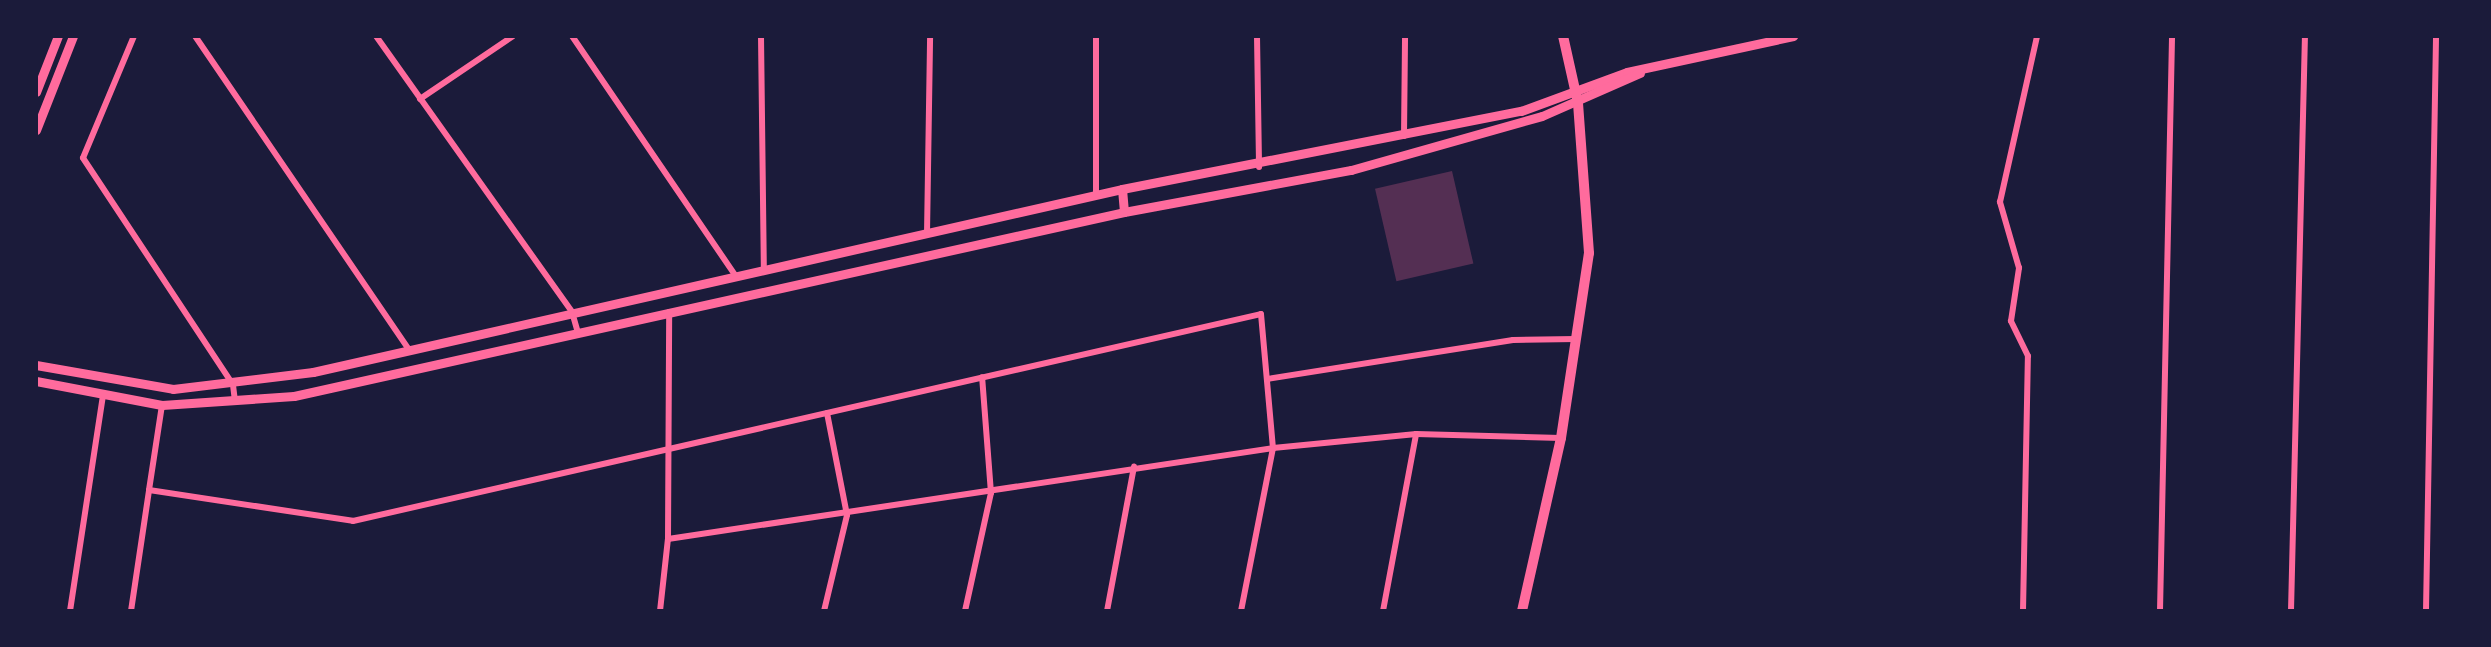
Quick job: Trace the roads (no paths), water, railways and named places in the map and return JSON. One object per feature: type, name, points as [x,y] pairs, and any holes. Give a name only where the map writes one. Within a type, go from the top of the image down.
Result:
[{"type":"main road","points":[[36,92],[58,36]]},
{"type":"main road","points":[[36,130],[73,36]]},
{"type":"main road","points":[[1522,611],[1561,438],[1589,253],[1578,103],[1563,36]]},
{"type":"main road","points":[[36,365],[173,389],[233,385],[409,350],[1122,189],[1259,167],[1404,136],[1576,92],[1661,62],[1793,36]]},
{"type":"main road","points":[[36,381],[162,405],[236,404],[578,333],[1124,212],[1351,170],[1578,103],[1661,62]]},
{"type":"main road","points":[[1122,189],[1124,212]]},
{"type":"street","points":[[134,36],[83,158],[233,385],[236,404]]},
{"type":"street","points":[[195,36],[409,350]]},
{"type":"street","points":[[376,36],[572,312],[578,333]]},
{"type":"street","points":[[420,99],[513,36]]},
{"type":"street","points":[[572,36],[736,276]]},
{"type":"street","points":[[761,36],[764,270]]},
{"type":"street","points":[[927,234],[930,36]]},
{"type":"street","points":[[1096,36],[1096,196]]},
{"type":"street","points":[[1257,36],[1259,167]]},
{"type":"street","points":[[1404,136],[1405,36]]},
{"type":"street","points":[[2023,611],[2028,356],[2011,321],[2019,268],[2000,202],[2037,36]]},
{"type":"street","points":[[2160,611],[2172,36]]},
{"type":"street","points":[[2291,611],[2305,36]]},
{"type":"street","points":[[2426,611],[2436,36]]},
{"type":"street","points":[[660,611],[668,539],[669,312]]},
{"type":"street","points":[[149,490],[353,521],[1261,314],[1273,448],[1241,611]]},
{"type":"street","points":[[1267,379],[1513,340],[1578,339]]},
{"type":"street","points":[[965,611],[991,493],[982,377]]},
{"type":"street","points":[[70,611],[103,395]]},
{"type":"street","points":[[131,611],[162,405]]},
{"type":"street","points":[[824,611],[847,515],[827,413]]},
{"type":"street","points":[[668,539],[847,515],[1134,467],[1273,448],[1416,434],[1561,438]]},
{"type":"street","points":[[1383,611],[1416,434]]},
{"type":"street","points":[[1107,611],[1134,467]]}]
